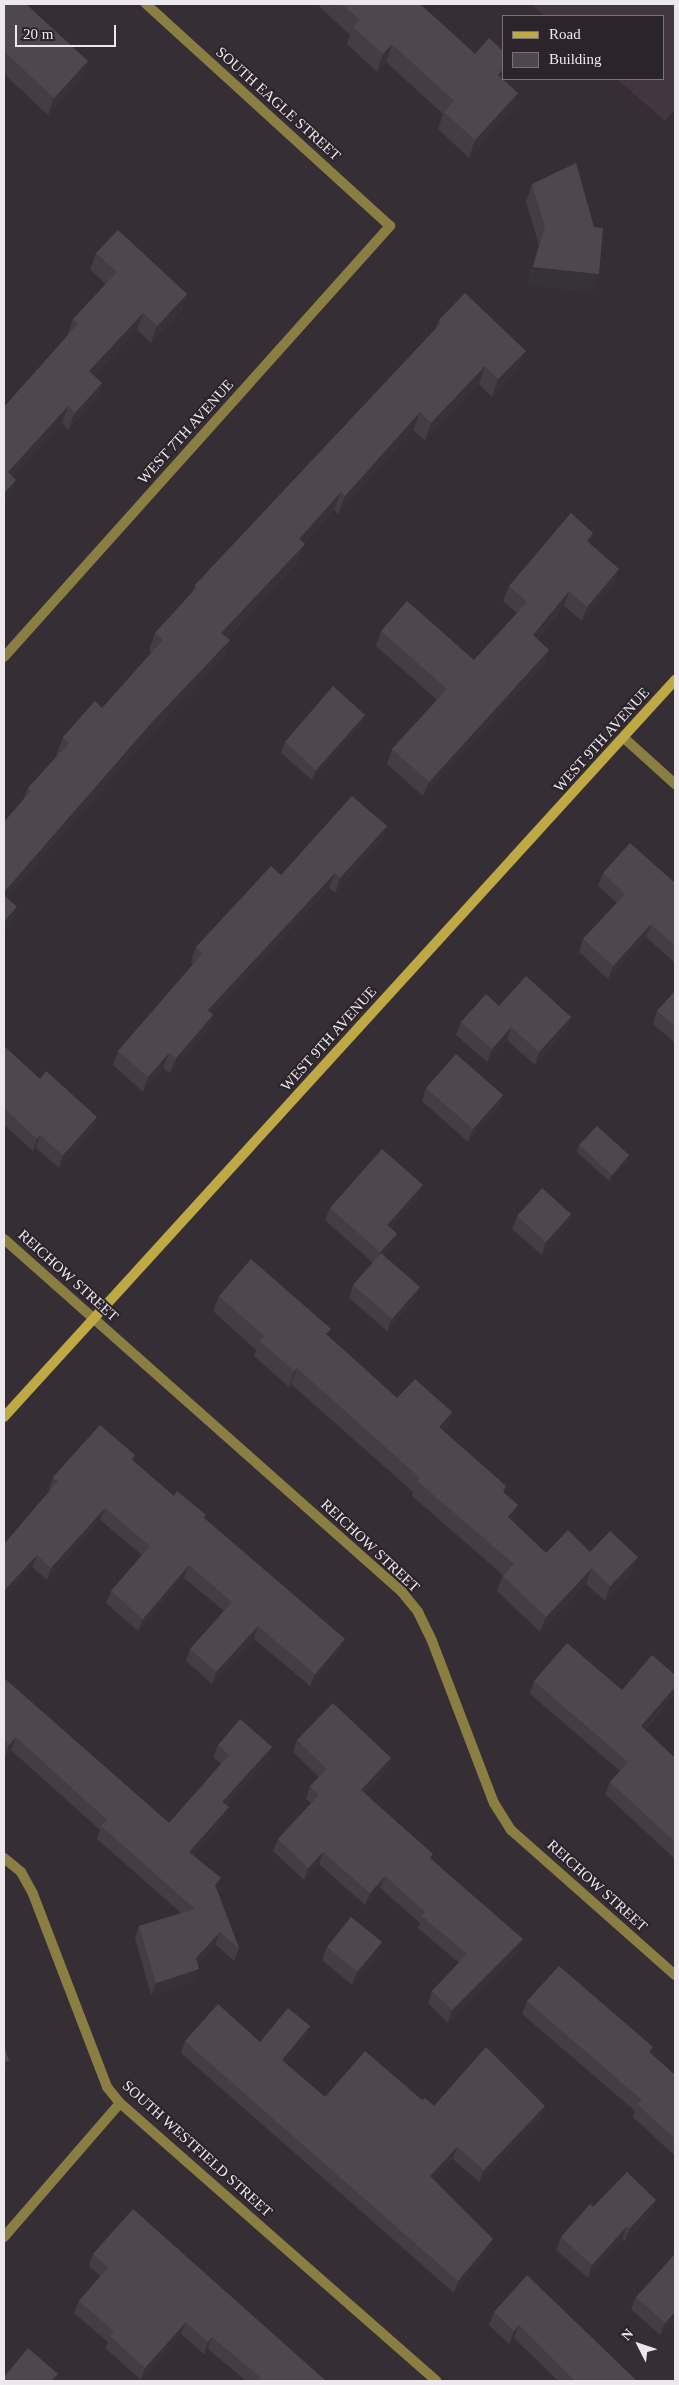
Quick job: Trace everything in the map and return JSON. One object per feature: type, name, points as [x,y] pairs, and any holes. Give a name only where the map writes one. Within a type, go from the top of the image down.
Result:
[{"type":"main road","name":"WEST 9TH AVENUE","points":[[4,1417],[675,680]]},
{"type":"street","name":"SOUTH EAGLE STREET","points":[[146,4],[390,226]]},
{"type":"street","name":"WEST 7TH AVENUE","points":[[4,657],[390,226]]},
{"type":"street","points":[[624,738],[675,784]]},
{"type":"street","name":"REICHOW STREET","points":[[4,1239],[402,1592],[418,1612],[432,1641],[494,1803],[511,1830],[675,1975]]},
{"type":"street","name":"SOUTH WESTFIELD STREET","points":[[4,1858],[21,1872],[33,1894],[107,2087],[120,2103],[436,2381]]},
{"type":"street","points":[[4,2237],[120,2103]]},
{"type":"shaded area","points":[[530,4],[675,4],[675,110],[665,121],[618,80],[664,80],[664,15],[544,15]]},
{"type":"building","points":[[4,4],[26,4],[88,61],[54,98],[4,51]]},
{"type":"building","points":[[342,4],[420,4],[475,54],[489,38],[502,50],[502,70],[498,75],[518,93],[475,140],[444,112],[454,101],[392,44],[383,54],[353,27],[360,20]]},
{"type":"building","points":[[576,163],[594,227],[603,228],[599,274],[533,267],[545,227],[532,184]]},
{"type":"building","points":[[118,230],[187,294],[157,326],[143,313],[89,371],[102,383],[75,413],[68,406],[8,472],[16,480],[4,493],[4,407],[78,324],[73,319],[117,272],[96,253]]},
{"type":"building","points":[[465,293],[526,351],[498,379],[485,366],[431,423],[420,412],[345,496],[341,492],[299,539],[305,544],[221,633],[230,640],[152,722],[4,892],[4,822],[31,791],[28,788],[69,743],[63,737],[95,701],[102,708],[163,640],[155,633],[197,587],[195,585],[441,323],[439,320]]},
{"type":"building","points":[[571,513],[593,533],[587,541],[619,569],[587,607],[569,591],[533,635],[549,650],[429,782],[392,749],[447,689],[381,631],[407,601],[474,660],[527,602],[509,586]]},
{"type":"building","points":[[333,686],[365,715],[316,770],[285,742]]},
{"type":"building","points":[[352,796],[387,826],[340,878],[335,873],[208,1010],[213,1015],[176,1058],[169,1053],[148,1077],[118,1051],[203,953],[196,947],[271,866],[281,875]]},
{"type":"building","points":[[630,843],[675,883],[675,946],[651,924],[613,966],[583,939],[625,894],[603,873]]},
{"type":"building","points":[[4,895],[17,907],[4,921]]},
{"type":"building","points":[[526,976],[571,1017],[539,1052],[511,1027],[492,1049],[461,1022],[486,994],[499,1006]]},
{"type":"building","points":[[675,991],[675,1026],[657,1011]]},
{"type":"building","points":[[4,1046],[40,1079],[46,1071],[97,1117],[63,1155],[40,1135],[37,1139],[4,1108]]},
{"type":"building","points":[[456,1054],[503,1095],[473,1129],[426,1088]]},
{"type":"building","points":[[597,1126],[629,1155],[612,1175],[579,1145]]},
{"type":"building","points":[[382,1149],[423,1185],[387,1225],[397,1234],[380,1252],[330,1208]]},
{"type":"building","points":[[542,1188],[571,1214],[546,1242],[517,1216]]},
{"type":"building","points":[[381,1253],[420,1287],[392,1319],[353,1285]]},
{"type":"building","points":[[251,1259],[331,1329],[326,1334],[397,1398],[415,1379],[452,1412],[439,1427],[506,1486],[502,1491],[518,1505],[508,1517],[546,1553],[568,1530],[590,1552],[610,1531],[638,1557],[610,1586],[592,1568],[546,1617],[503,1576],[514,1564],[417,1481],[420,1478],[297,1368],[294,1371],[260,1341],[264,1336],[219,1296]]},
{"type":"building","points":[[100,1425],[135,1455],[131,1459],[174,1496],[177,1491],[206,1515],[203,1517],[345,1639],[315,1674],[258,1626],[216,1672],[190,1649],[232,1602],[189,1565],[143,1619],[111,1591],[150,1546],[105,1508],[51,1568],[37,1555],[4,1591],[4,1544],[58,1481],[53,1477]]},
{"type":"building","points":[[567,1643],[622,1690],[652,1655],[675,1675],[675,1687],[641,1726],[675,1758],[675,1842],[610,1782],[628,1762],[534,1681]]},
{"type":"building","points":[[4,1678],[169,1823],[229,1755],[218,1745],[240,1719],[272,1747],[222,1802],[229,1807],[189,1852],[221,1878],[215,1885],[239,1948],[220,1932],[196,1958],[199,1969],[156,1983],[139,1926],[195,1909],[101,1826],[107,1820],[16,1737],[9,1745],[4,1740]]},
{"type":"building","points":[[333,1703],[391,1758],[361,1790],[433,1854],[430,1858],[523,1939],[452,2010],[432,1991],[467,1954],[422,1916],[425,1912],[385,1876],[370,1893],[323,1852],[308,1868],[278,1839],[319,1795],[310,1786],[327,1769],[297,1740]]},
{"type":"building","points":[[351,1917],[382,1942],[357,1972],[327,1947]]},
{"type":"building","points":[[559,1966],[653,2047],[649,2052],[675,2075],[675,2139],[637,2104],[642,2100],[527,2001]]},
{"type":"building","points":[[218,2004],[260,2042],[288,2008],[310,2026],[282,2060],[325,2097],[365,2051],[422,2100],[425,2098],[434,2106],[486,2047],[545,2106],[484,2170],[457,2147],[430,2176],[493,2239],[458,2281],[185,2041]]},
{"type":"building","points":[[4,2045],[9,2061],[4,2062]]},
{"type":"building","points":[[627,2172],[656,2200],[629,2229],[627,2226],[592,2265],[561,2237],[590,2204],[593,2207]]},
{"type":"building","points":[[133,2209],[326,2381],[258,2381],[261,2378],[212,2337],[208,2342],[186,2322],[145,2368],[110,2336],[114,2331],[79,2301],[108,2268],[93,2254]]},
{"type":"building","points":[[675,2254],[675,2312],[665,2323],[636,2297]]},
{"type":"building","points":[[527,2275],[637,2381],[575,2381],[519,2325],[514,2331],[494,2312]]},
{"type":"building","points":[[28,2348],[58,2374],[51,2381],[4,2381],[4,2377]]}]
